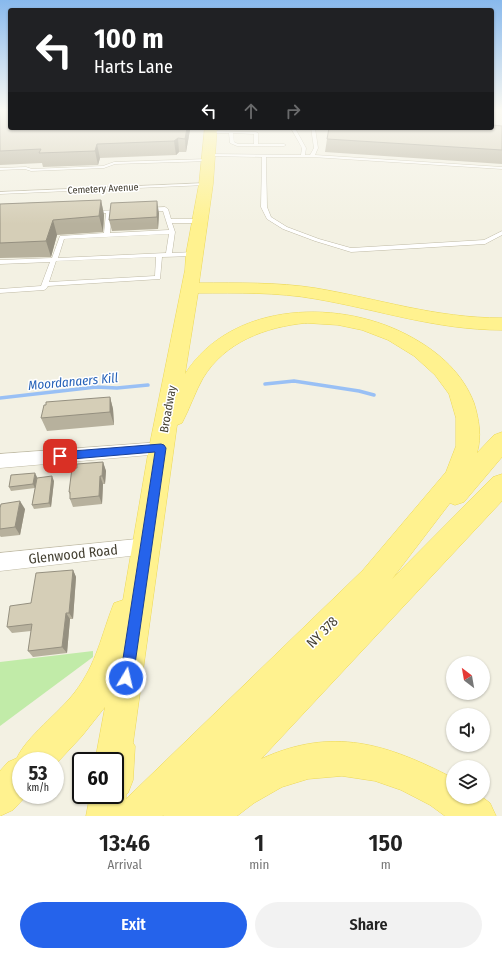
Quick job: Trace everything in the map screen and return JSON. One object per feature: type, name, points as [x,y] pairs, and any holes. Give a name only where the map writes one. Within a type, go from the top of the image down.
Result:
[{"type":"main road","name":"Broadway","points":[[115,749],[161,448],[190,288],[194,254],[206,184],[209,147]]},
{"type":"main road","points":[[190,288],[262,288],[298,291],[423,317],[462,323],[502,324]]},
{"type":"main road","points":[[161,448],[189,384],[197,371],[217,349],[230,340],[250,330],[286,320],[303,318],[333,319],[371,326],[412,344],[436,362],[447,373],[462,397],[469,424],[470,437],[463,463],[456,477],[369,585]]},
{"type":"main road","name":"NY 378","points":[[136,816],[369,585],[465,484],[502,441]]},
{"type":"main road","points":[[182,816],[502,484]]},
{"type":"main road","points":[[42,752],[81,710],[100,683],[112,656],[147,546]]},
{"type":"main road","points":[[208,816],[220,804],[246,785],[275,771],[303,761],[331,758],[362,760],[393,767],[423,780],[452,796],[477,816]]},
{"type":"main road","points":[[0,797],[12,784]]},
{"type":"main road","points":[[105,816],[107,804]]},
{"type":"main road","points":[[113,816],[114,804]]},
{"type":"street","points":[[0,461],[161,448]]},
{"type":"street","name":"Glenwood Road","points":[[0,562],[147,546]]},
{"type":"lane","points":[[303,147],[303,156]]},
{"type":"lane","points":[[312,156],[316,147]]},
{"type":"lane","points":[[264,155],[264,207],[268,218],[285,228],[317,240],[351,250],[485,242],[502,233]]},
{"type":"lane","points":[[0,169],[26,168],[31,170],[104,167],[114,163],[264,155],[312,156],[502,168]]},
{"type":"lane","name":"Cemetery Avenue","points":[[0,193],[206,184]]},
{"type":"lane","points":[[144,210],[165,209],[172,232],[169,256]]},
{"type":"lane","points":[[86,213],[130,211]]},
{"type":"lane","points":[[107,235],[109,212]]},
{"type":"lane","points":[[169,221],[200,221]]},
{"type":"lane","points":[[0,291],[44,288],[62,237],[172,232]]},
{"type":"lane","points":[[0,262],[194,254]]},
{"type":"lane","points":[[45,284],[158,278],[159,256]]},
{"type":"green space","points":[[93,651],[93,657],[0,726],[0,662]]},
{"type":"building","points":[[0,147],[96,147],[95,151],[39,153],[41,149],[0,151]]},
{"type":"building","points":[[456,147],[502,147],[502,150]]},
{"type":"building","points":[[101,200],[99,216],[53,220],[46,241],[0,243],[0,204]]},
{"type":"building","points":[[157,201],[157,217],[109,220],[111,203]]},
{"type":"building","points":[[110,397],[110,412],[41,418],[46,402]]},
{"type":"building","points":[[103,462],[102,476],[100,476],[99,496],[70,499],[69,492],[72,468],[77,468],[77,464]]},
{"type":"building","points":[[35,473],[33,484],[9,487],[11,475]]},
{"type":"building","points":[[52,476],[49,503],[32,505],[37,478]]},
{"type":"building","points":[[20,501],[15,527],[0,529],[1,504]]},
{"type":"building","points":[[73,570],[69,613],[66,613],[62,647],[28,651],[32,624],[7,627],[10,606],[31,603],[36,573]]},
{"type":"waterway","name":"Moordanaers Kill","points":[[265,384],[294,381],[359,391],[374,395]]},
{"type":"waterway","name":"Moordanaers Kill","points":[[0,398],[96,387],[117,388],[148,385]]},
{"type":"route","points":[[60,456],[161,448],[126,678]]}]
